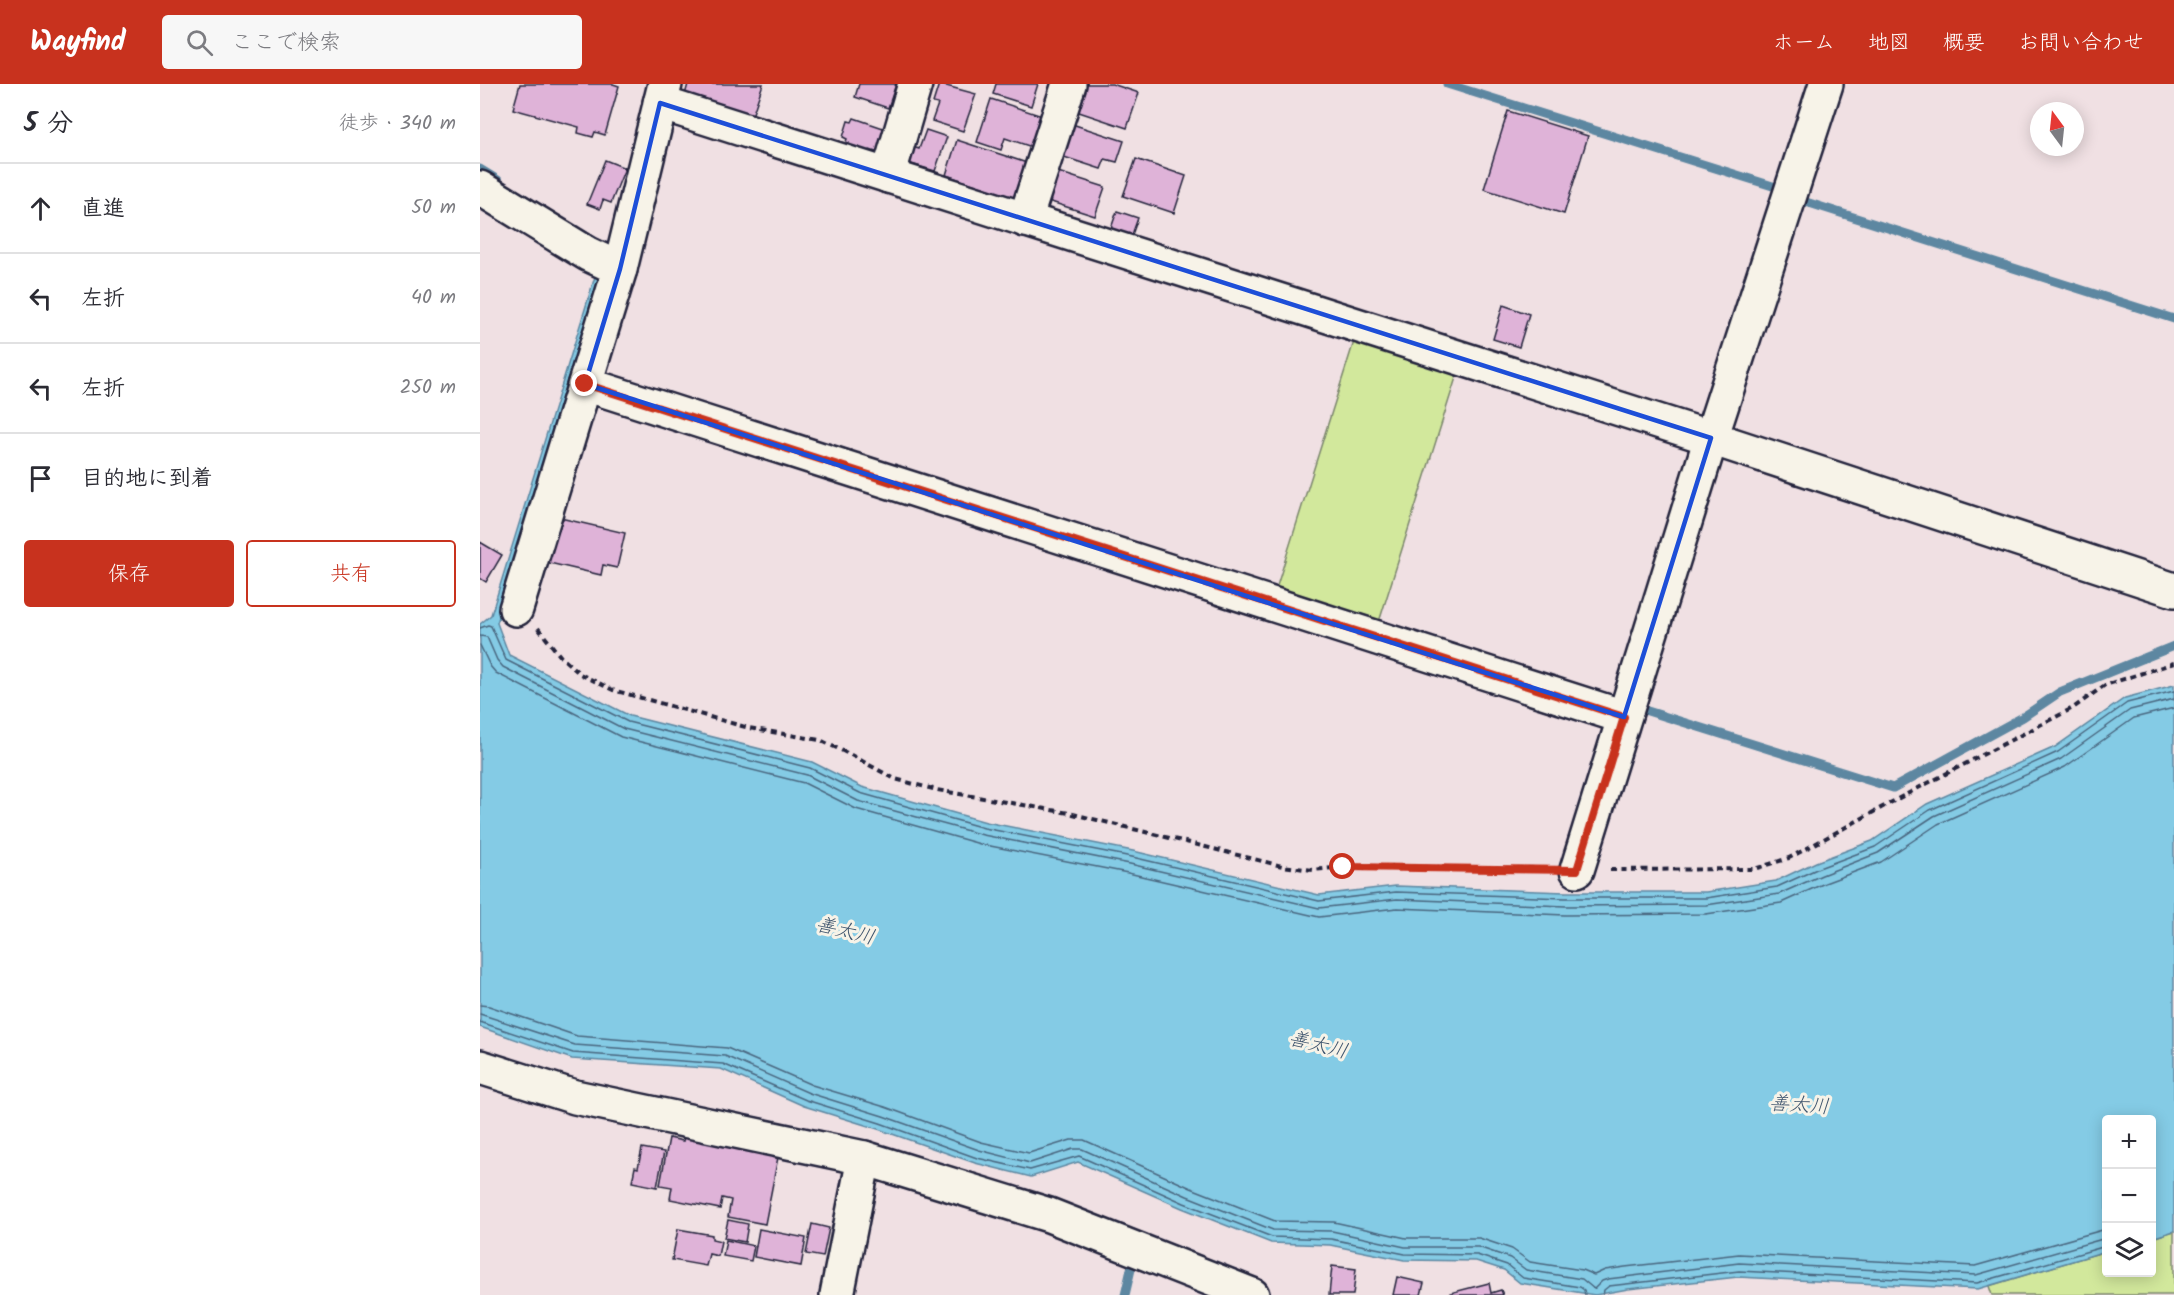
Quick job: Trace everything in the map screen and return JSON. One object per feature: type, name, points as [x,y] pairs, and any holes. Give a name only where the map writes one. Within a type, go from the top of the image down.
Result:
[{"type":"street","points":[[888,176],[915,84]]},
{"type":"street","points":[[1025,220],[1069,84]]},
{"type":"street","points":[[1577,870],[1711,438],[1826,84]]},
{"type":"street","points":[[516,609],[620,269],[662,94],[888,176],[1711,438],[2174,590]]},
{"type":"street","points":[[480,188],[588,254],[620,269]]},
{"type":"street","points":[[585,384],[1624,717]]},
{"type":"street","points":[[480,1067],[575,1097],[864,1158],[1048,1215],[1252,1295]]},
{"type":"street","points":[[837,1295],[864,1158]]},
{"type":"path","points":[[516,609],[536,625],[561,657],[580,674],[613,690],[749,728],[820,740],[895,779],[937,790],[1069,813],[1281,866],[1313,870],[1343,867],[1577,870],[1754,869],[1790,858],[1903,796],[2073,708],[2105,685],[2174,663]]},
{"type":"highlighted area","points":[[660,103],[1711,438],[1624,717],[585,384],[620,269]]},
{"type":"green space","points":[[1356,335],[1459,368],[1379,622],[1276,589]]},
{"type":"green space","points":[[2174,1231],[2174,1295],[1992,1295],[1989,1286],[2102,1252],[2102,1277],[2156,1277],[2156,1237]]},
{"type":"water","name":"善太川","points":[[597,270],[605,275],[497,623],[509,655],[630,716],[812,762],[862,787],[986,822],[1133,851],[1319,895],[1396,886],[1565,892],[1706,892],[1776,881],[1816,862],[1872,841],[1927,804],[2055,747],[2125,698],[2174,685],[2174,1231],[2156,1237],[2156,1115],[2102,1115],[2102,1252],[1978,1289],[1738,1277],[1628,1289],[1595,1295],[1520,1283],[1504,1270],[1476,1261],[1404,1260],[1330,1245],[1271,1243],[1182,1208],[1078,1162],[1031,1177],[975,1163],[804,1106],[721,1069],[572,1059],[480,1027],[480,624],[491,615]]},
{"type":"building","points":[[520,84],[613,84],[619,86],[605,135],[595,132],[593,137],[578,133],[579,127],[513,109]]},
{"type":"building","points":[[688,84],[763,84],[750,122],[685,95]]},
{"type":"building","points":[[859,84],[896,84],[888,108],[855,97]]},
{"type":"building","points":[[939,84],[976,94],[963,131],[932,121],[938,104],[933,103]]},
{"type":"building","points":[[996,84],[1038,84],[1031,106],[993,94]]},
{"type":"building","points":[[1085,84],[1112,84],[1139,93],[1127,128],[1076,111]]},
{"type":"building","points":[[991,99],[1045,117],[1035,148],[1005,138],[1001,150],[977,142]]},
{"type":"building","points":[[1508,111],[1588,136],[1564,214],[1484,189]]},
{"type":"building","points":[[854,118],[889,130],[881,154],[870,150],[868,155],[847,148],[849,143],[843,137],[848,121],[852,122]]},
{"type":"building","points":[[1072,124],[1124,141],[1117,162],[1105,159],[1101,169],[1061,156]]},
{"type":"building","points":[[926,130],[947,137],[935,171],[908,163],[913,147],[919,149]]},
{"type":"building","points":[[957,140],[1033,165],[1021,200],[946,175]]},
{"type":"building","points":[[1136,159],[1186,176],[1174,213],[1123,196]]},
{"type":"building","points":[[605,160],[625,168],[611,203],[603,200],[600,209],[587,204]]},
{"type":"building","points":[[1058,172],[1105,187],[1095,216],[1048,201]]},
{"type":"building","points":[[1117,211],[1138,218],[1129,243],[1108,237]]},
{"type":"building","points":[[1503,305],[1529,314],[1519,347],[1493,339]]},
{"type":"building","points":[[556,517],[625,533],[617,568],[603,565],[601,575],[545,562]]},
{"type":"building","points":[[480,542],[502,555],[486,582],[480,578]]},
{"type":"building","points":[[684,1135],[779,1152],[765,1224],[728,1217],[731,1200],[722,1198],[720,1209],[670,1199],[672,1187],[660,1185],[669,1138],[683,1141]]},
{"type":"building","points":[[642,1148],[664,1152],[657,1187],[632,1182],[635,1167],[638,1168]]},
{"type":"building","points":[[728,1220],[748,1224],[745,1242],[724,1238]]},
{"type":"building","points":[[812,1224],[829,1228],[823,1257],[806,1254]]},
{"type":"building","points":[[678,1229],[712,1235],[712,1239],[721,1241],[718,1256],[709,1254],[706,1266],[672,1260]]},
{"type":"building","points":[[759,1229],[806,1238],[801,1266],[754,1257]]},
{"type":"building","points":[[726,1240],[754,1246],[751,1261],[723,1256]]},
{"type":"building","points":[[1332,1266],[1356,1269],[1353,1295],[1329,1295]]},
{"type":"building","points":[[1397,1277],[1424,1283],[1421,1295],[1393,1295]]},
{"type":"building","points":[[1489,1283],[1491,1293],[1501,1290],[1503,1295],[1450,1295],[1450,1293]]},
{"type":"waterway","points":[[1447,84],[1779,188]]},
{"type":"waterway","points":[[480,169],[498,180]]},
{"type":"waterway","points":[[1806,202],[2174,319]]},
{"type":"waterway","points":[[1638,708],[1893,788],[2023,717],[2060,692],[2174,646]]},
{"type":"waterway","points":[[1125,1295],[1132,1265]]},
{"type":"route","points":[[585,384],[1624,717],[1577,870],[1343,867]]}]
